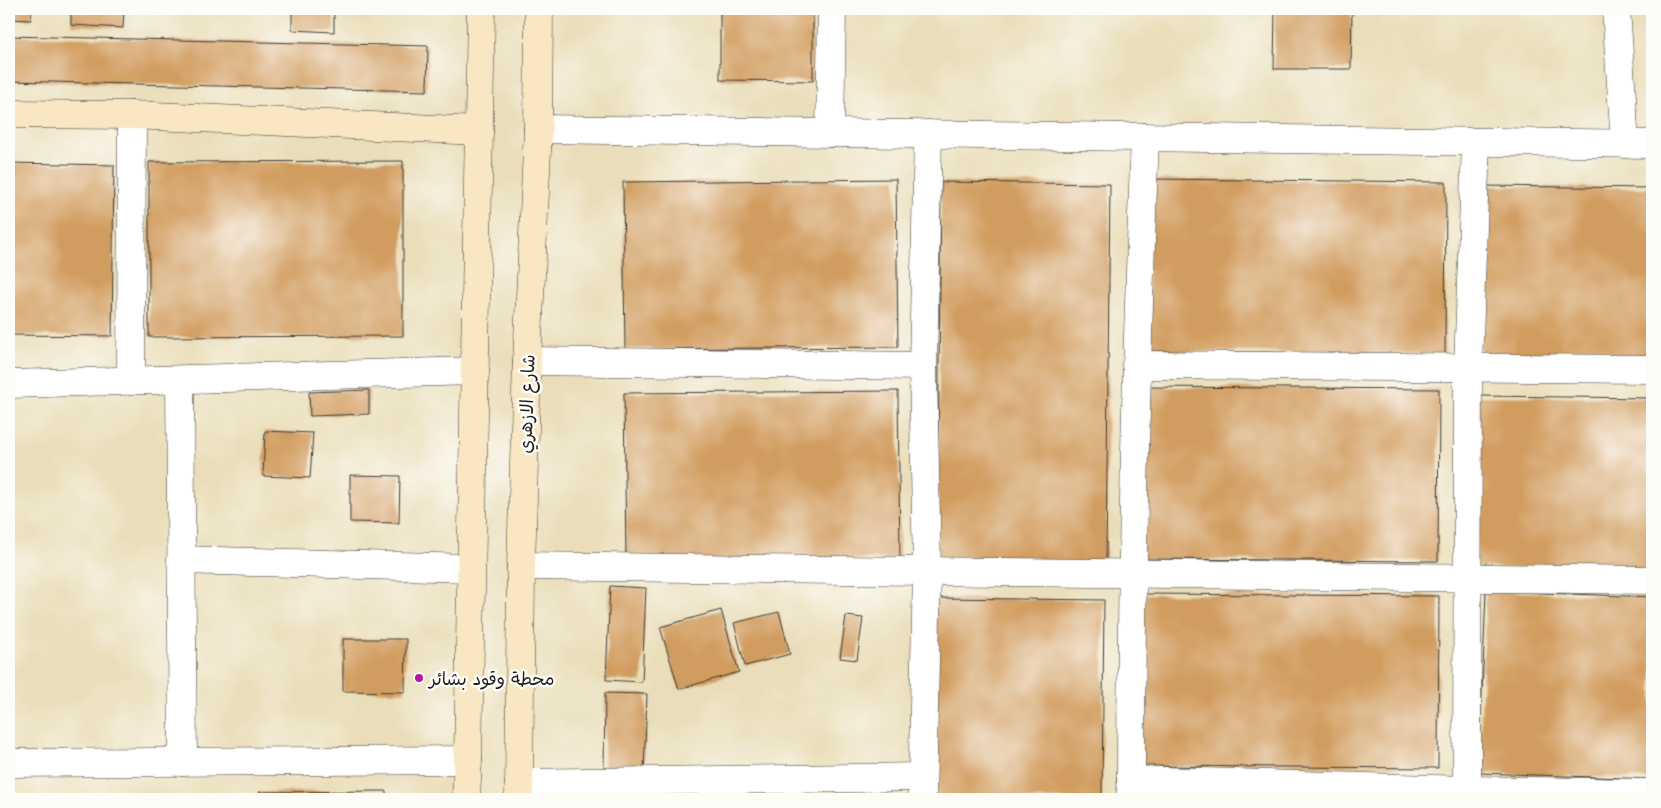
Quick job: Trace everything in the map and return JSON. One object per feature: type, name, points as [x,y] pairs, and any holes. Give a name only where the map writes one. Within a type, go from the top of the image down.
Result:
[{"type":"street","points":[[466,799],[481,9]]},
{"type":"street","name":"شارع الازهري","points":[[519,791],[521,566],[527,361],[538,129],[539,9]]},
{"type":"street","points":[[830,133],[832,9]]},
{"type":"street","points":[[1616,9],[1625,144]]},
{"type":"street","points":[[9,114],[132,115],[479,131]]},
{"type":"street","points":[[131,382],[132,115]]},
{"type":"street","points":[[538,129],[1652,144]]},
{"type":"street","points":[[519,791],[922,788],[927,571],[923,366],[928,134]]},
{"type":"street","points":[[1145,137],[1136,365],[1132,573],[1131,790],[1467,795],[1652,793]]},
{"type":"street","points":[[1467,795],[1468,367],[1476,142]]},
{"type":"street","points":[[527,361],[923,366]]},
{"type":"street","points":[[1136,365],[1652,369]]},
{"type":"street","points":[[9,384],[475,371]]},
{"type":"street","points":[[180,380],[183,762]]},
{"type":"street","points":[[181,560],[470,568]]},
{"type":"street","points":[[521,566],[1652,580]]},
{"type":"street","points":[[9,763],[468,760]]},
{"type":"building","points":[[9,9],[32,9],[31,20],[9,19]]},
{"type":"building","points":[[71,9],[124,10],[123,28],[71,25]]},
{"type":"building","points":[[720,9],[813,9],[813,81],[720,80]]},
{"type":"building","points":[[1275,9],[1352,9],[1351,69],[1274,69]]},
{"type":"building","points":[[292,10],[334,12],[334,32],[292,30]]},
{"type":"building","points":[[9,36],[428,46],[427,91],[9,81]]},
{"type":"building","points":[[403,161],[403,336],[149,337],[149,162]]},
{"type":"building","points":[[9,163],[114,165],[112,336],[9,335]]},
{"type":"building","points":[[896,179],[898,347],[625,349],[623,182]]},
{"type":"building","points":[[1148,179],[1446,182],[1445,354],[1148,351]]},
{"type":"building","points":[[941,182],[1110,184],[1106,563],[937,561]]},
{"type":"building","points":[[1481,186],[1652,188],[1652,359],[1480,357]]},
{"type":"building","points":[[1141,387],[1439,389],[1438,561],[1140,559]]},
{"type":"building","points":[[369,390],[369,414],[310,416],[309,392]]},
{"type":"building","points":[[898,391],[900,559],[626,561],[624,393]]},
{"type":"building","points":[[1478,396],[1652,398],[1652,570],[1476,567]]},
{"type":"building","points":[[265,431],[313,433],[310,478],[263,476]]},
{"type":"building","points":[[350,475],[400,476],[399,523],[350,522]]},
{"type":"building","points":[[610,586],[646,588],[642,682],[606,680]]},
{"type":"building","points":[[1486,591],[1652,597],[1652,779],[1479,773]]},
{"type":"building","points":[[1141,594],[1439,596],[1438,768],[1140,766]]},
{"type":"building","points":[[935,598],[1104,600],[1102,799],[933,799]]},
{"type":"building","points":[[721,610],[739,672],[679,689],[660,627]]},
{"type":"building","points":[[779,612],[790,654],[745,666],[734,623]]},
{"type":"building","points":[[846,616],[863,618],[857,660],[840,658]]},
{"type":"building","points":[[343,639],[406,639],[405,692],[343,691]]},
{"type":"building","points":[[605,693],[647,694],[644,771],[604,769]]},
{"type":"building","points":[[386,791],[386,799],[265,799],[259,792]]},
{"type":"place","name":"محطة وقود بشائر","points":[[419,678]]}]
